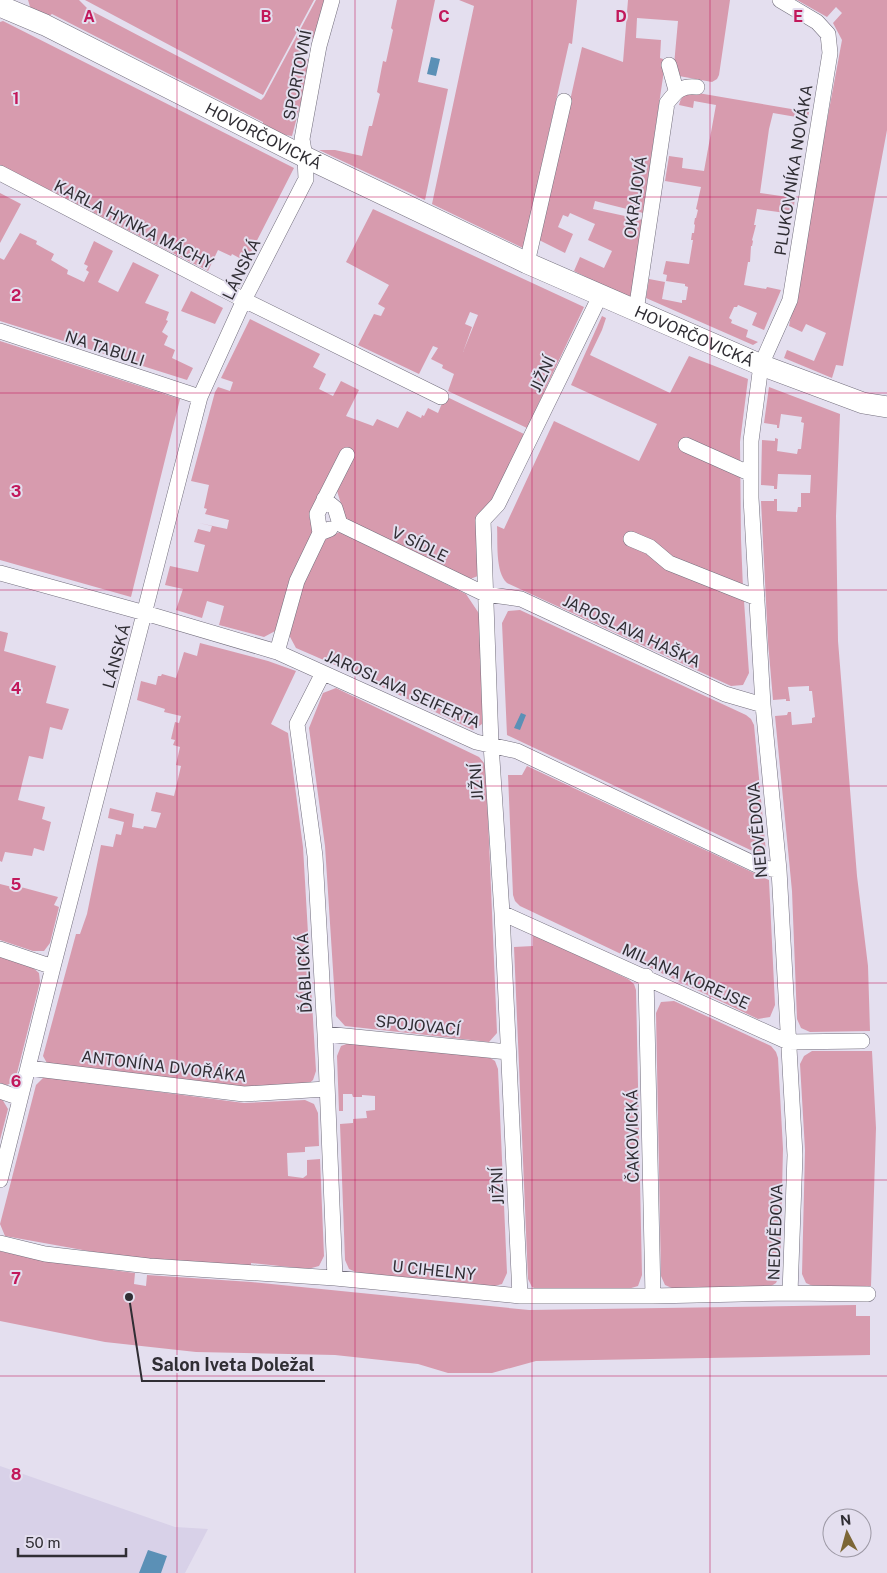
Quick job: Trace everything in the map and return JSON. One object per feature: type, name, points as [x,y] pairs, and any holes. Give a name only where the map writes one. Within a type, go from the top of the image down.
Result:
[{"type":"street","name":"SPORTOVNÍ","points":[[305,157],[302,139],[319,46],[332,0]]},
{"type":"street","name":"PLUKOVNÍKA NOVÁKA","points":[[761,365],[790,300],[830,53],[828,34],[818,22],[780,0]]},
{"type":"street","name":"HOVORČOVICKÁ","points":[[0,6],[45,25],[305,157],[527,263],[761,365],[863,403],[887,407]]},
{"type":"street","points":[[668,65],[676,90],[688,86],[698,87]]},
{"type":"street","name":"OKRAJOVÁ","points":[[636,311],[667,103],[676,90]]},
{"type":"street","points":[[527,263],[564,101]]},
{"type":"street","name":"LÁNSKÁ","points":[[0,1180],[200,397],[244,300],[306,179],[305,157]]},
{"type":"street","name":"KARLA HYNKA MÁCHY","points":[[0,173],[244,300],[441,397]]},
{"type":"street","name":"JIŽNÍ","points":[[520,1296],[502,913],[491,744],[484,594],[483,520],[498,504],[600,296]]},
{"type":"street","name":"NA TABULI","points":[[0,331],[200,397]]},
{"type":"street","name":"NEDVĚDOVA","points":[[761,365],[752,441],[752,474],[763,705],[779,870],[795,1155],[790,1293]]},
{"type":"street","points":[[686,445],[752,474]]},
{"type":"street","points":[[277,652],[297,581],[320,533],[317,514],[347,455]]},
{"type":"street","points":[[320,533],[340,524],[335,508],[324,500]]},
{"type":"street","name":"V SÍDLE","points":[[340,524],[484,594]]},
{"type":"street","points":[[631,538],[650,547],[669,563],[757,598]]},
{"type":"street","name":"JAROSLAVA SEIFERTA","points":[[0,572],[277,652],[476,742],[518,751],[763,868],[779,870]]},
{"type":"street","name":"JAROSLAVA HAŠKA","points":[[484,594],[521,599],[725,694],[763,705]]},
{"type":"street","name":"ĎÁBLICKÁ","points":[[323,673],[297,724],[315,856],[325,1034],[335,1278]]},
{"type":"street","name":"MILANA KOREJSE","points":[[502,913],[646,976],[788,1042],[862,1041]]},
{"type":"street","points":[[0,949],[53,967]]},
{"type":"street","name":"ČAKOVICKÁ","points":[[646,976],[653,1296]]},
{"type":"street","name":"SPOJOVACÍ","points":[[325,1034],[508,1052]]},
{"type":"street","name":"ANTONÍNA DVOŘÁKA","points":[[28,1068],[244,1094],[326,1090]]},
{"type":"street","points":[[0,1091],[20,1098]]},
{"type":"street","name":"U CIHELNY","points":[[0,1243],[45,1254],[149,1266],[335,1278],[520,1296],[868,1294]]},
{"type":"shaded area","points":[[28,0],[79,0],[88,9],[261,100],[316,0],[329,0],[316,40],[307,37],[302,57],[312,61],[292,136],[279,134],[263,126],[263,122],[52,14],[47,17],[31,10]]},
{"type":"shaded area","points":[[85,0],[314,0],[263,95]]},
{"type":"shaded area","points":[[397,0],[435,0],[418,82],[448,89],[425,200],[319,150],[335,150],[362,156],[369,126],[372,126],[380,94],[377,92],[383,61],[386,62],[393,30],[391,28]]},
{"type":"shaded area","points":[[459,0],[577,0],[572,44],[569,43],[523,248],[432,204],[474,6]]},
{"type":"shaded area","points":[[628,0],[730,0],[719,75],[712,82],[679,76],[674,65],[678,21],[637,18],[636,38],[661,40],[660,58],[663,59],[663,77],[643,213],[595,201],[593,209],[643,220],[632,300],[574,271],[580,257],[604,268],[612,251],[588,240],[595,224],[570,213],[568,217],[563,215],[558,227],[573,234],[565,253],[539,240],[582,47],[623,62]]},
{"type":"shaded area","points":[[797,0],[887,0],[887,130],[843,366],[836,365],[832,378],[784,358],[787,350],[814,361],[826,333],[806,324],[802,332],[789,326],[842,40],[833,23],[842,13],[836,7],[827,17]]},
{"type":"shaded area","points":[[3,21],[294,168],[247,260],[218,250],[208,271],[0,165],[0,22]]},
{"type":"shaded area","points":[[692,92],[809,112],[808,119],[773,113],[769,129],[760,193],[795,198],[793,214],[757,209],[750,262],[748,262],[744,285],[781,290],[764,330],[752,325],[757,313],[738,305],[734,307],[729,318],[732,320],[731,323],[748,330],[746,337],[758,342],[753,345],[646,298],[649,279],[665,282],[662,299],[682,303],[682,300],[686,300],[688,287],[685,284],[666,281],[667,275],[663,274],[666,261],[689,264],[693,240],[691,240],[692,233],[694,233],[695,218],[698,210],[696,209],[701,187],[665,181],[669,156],[683,158],[682,168],[704,171],[716,105],[694,101],[693,108],[679,105],[683,96]]},
{"type":"shaded area","points":[[0,193],[21,204],[0,243]]},
{"type":"shaded area","points":[[373,209],[584,307],[527,428],[448,391],[454,374],[442,368],[443,365],[431,359],[438,348],[433,346],[419,374],[358,345],[374,314],[381,316],[385,308],[378,304],[389,285],[346,262]],"holes":[[[470,312],[478,315],[463,352],[472,327],[465,324]]]},
{"type":"shaded area","points":[[20,233],[37,241],[36,244],[54,254],[51,260],[68,270],[67,274],[84,282],[89,272],[86,270],[88,266],[84,264],[94,241],[113,251],[98,282],[118,292],[133,262],[159,275],[145,303],[169,312],[166,320],[168,321],[162,332],[168,336],[164,345],[175,350],[172,358],[193,368],[187,380],[0,321],[0,258],[4,260]]},
{"type":"shaded area","points":[[191,291],[223,308],[215,324],[181,311]]},
{"type":"shaded area","points":[[602,316],[606,318],[590,355],[670,393],[689,356],[748,379],[740,442],[743,589],[645,551],[665,566],[744,601],[749,673],[743,685],[731,686],[507,583],[503,578],[498,556],[497,526],[504,529],[554,421],[639,461],[657,424],[571,385]]},
{"type":"shaded area","points":[[250,319],[320,354],[313,367],[326,374],[319,389],[333,396],[341,381],[359,390],[346,416],[373,426],[377,419],[398,428],[407,411],[421,418],[428,408],[438,413],[445,396],[524,434],[494,499],[476,516],[478,576],[470,579],[346,520],[337,491],[354,457],[341,451],[309,516],[314,532],[290,579],[277,630],[264,637],[219,625],[224,606],[207,601],[202,618],[176,610],[183,589],[165,585],[170,566],[198,572],[205,545],[194,542],[198,529],[210,532],[212,526],[199,523],[227,529],[229,520],[205,514],[207,509],[204,508],[209,485],[191,481],[215,392],[218,387],[230,391],[233,382],[221,378]]},
{"type":"shaded area","points":[[0,341],[180,399],[131,597],[0,560]]},
{"type":"shaded area","points":[[769,387],[840,414],[836,516],[838,641],[857,876],[868,966],[870,1031],[810,1032],[801,1028],[797,1019],[792,891],[775,716],[787,715],[788,712],[791,712],[792,725],[812,723],[812,718],[815,717],[812,691],[809,691],[809,686],[788,687],[790,701],[786,701],[786,699],[773,700],[761,501],[774,501],[774,499],[777,499],[777,511],[797,512],[798,507],[801,507],[801,493],[810,493],[811,475],[778,474],[777,489],[774,489],[774,486],[761,485],[762,440],[775,441],[775,438],[778,439],[777,451],[797,454],[798,449],[801,449],[804,423],[801,422],[802,417],[781,414],[779,428],[777,428],[777,425],[764,423]]},
{"type":"shaded area","points":[[340,532],[466,594],[480,615],[484,704],[482,724],[473,730],[296,648],[289,635],[303,584],[326,537]]},
{"type":"shaded area","points":[[520,610],[751,719],[754,725],[766,852],[761,855],[507,735],[502,623],[508,611]]},
{"type":"shaded area","points":[[0,631],[8,633],[4,651],[56,666],[46,703],[69,709],[62,730],[50,727],[43,759],[29,756],[18,800],[45,807],[42,819],[51,822],[44,851],[34,848],[32,856],[5,852],[2,862],[0,861]]},
{"type":"shaded area","points":[[200,643],[268,661],[296,671],[271,724],[288,733],[303,847],[316,1071],[313,1080],[306,1086],[245,1087],[48,1065],[43,1056],[76,934],[80,934],[87,914],[101,845],[113,847],[116,834],[121,835],[124,822],[108,818],[110,808],[134,814],[132,827],[143,829],[144,826],[156,828],[161,813],[151,811],[156,792],[174,796],[181,766],[176,765],[180,747],[173,745],[175,740],[171,739],[175,722],[179,723],[181,716],[164,712],[165,709],[137,700],[141,681],[156,685],[158,676],[162,674],[176,678],[184,652],[197,656]]},
{"type":"shaded area","points":[[336,688],[479,757],[484,763],[486,768],[497,1033],[489,1042],[345,1026],[336,1016],[325,846],[309,728],[323,693]]},
{"type":"shaded area","points":[[527,766],[769,880],[775,1005],[770,1017],[758,1019],[520,906],[515,901],[513,895],[508,775],[522,775]]},
{"type":"shaded area","points":[[0,884],[16,888],[17,886],[58,897],[54,905],[59,907],[50,943],[44,951],[33,951],[0,940]]},
{"type":"shaded area","points":[[533,934],[628,979],[634,984],[636,990],[642,1275],[638,1286],[628,1289],[541,1291],[532,1287],[528,1279],[514,947],[533,946]]},
{"type":"shaded area","points":[[0,956],[31,966],[39,973],[40,982],[15,1081],[7,1085],[0,1083]]},
{"type":"shaded area","points":[[674,1001],[771,1046],[778,1058],[783,1149],[780,1274],[776,1283],[768,1288],[674,1289],[665,1285],[661,1276],[656,1013],[661,1002]]},
{"type":"shaded area","points":[[352,1042],[487,1056],[495,1061],[498,1069],[507,1273],[502,1284],[491,1287],[358,1273],[349,1269],[345,1260],[340,1124],[353,1123],[353,1119],[367,1118],[366,1111],[375,1110],[375,1096],[362,1095],[362,1097],[353,1097],[352,1094],[343,1094],[343,1111],[339,1111],[337,1056],[341,1046]]},
{"type":"shaded area","points":[[812,1051],[872,1051],[876,1128],[871,1286],[815,1287],[806,1283],[802,1274],[805,1150],[800,1064],[804,1056]]},
{"type":"shaded area","points":[[44,1077],[244,1103],[305,1100],[314,1104],[318,1113],[319,1146],[305,1147],[305,1152],[287,1153],[288,1176],[303,1178],[307,1175],[307,1160],[320,1159],[324,1256],[319,1266],[308,1269],[251,1263],[251,1266],[153,1260],[105,1254],[5,1236],[0,1224],[36,1085]]},
{"type":"shaded area","points":[[0,1098],[8,1109],[0,1140]]},
{"type":"shaded area","points":[[0,1251],[44,1261],[135,1273],[134,1284],[146,1286],[147,1275],[251,1282],[529,1310],[856,1305],[856,1316],[870,1316],[870,1355],[536,1361],[492,1373],[448,1373],[418,1364],[335,1355],[196,1352],[105,1342],[0,1321]]},
{"type":"shaded area","points":[[0,1466],[175,1527],[208,1529],[185,1573],[0,1573]]},
{"type":"water","points":[[431,57],[440,59],[436,76],[427,74]]},
{"type":"water","points":[[521,713],[526,715],[520,730],[514,728]]},
{"type":"water","points":[[148,1550],[167,1556],[161,1573],[139,1573]]},
{"type":"place","name":"Salon Iveta Doležal","points":[[129,1297]]}]
